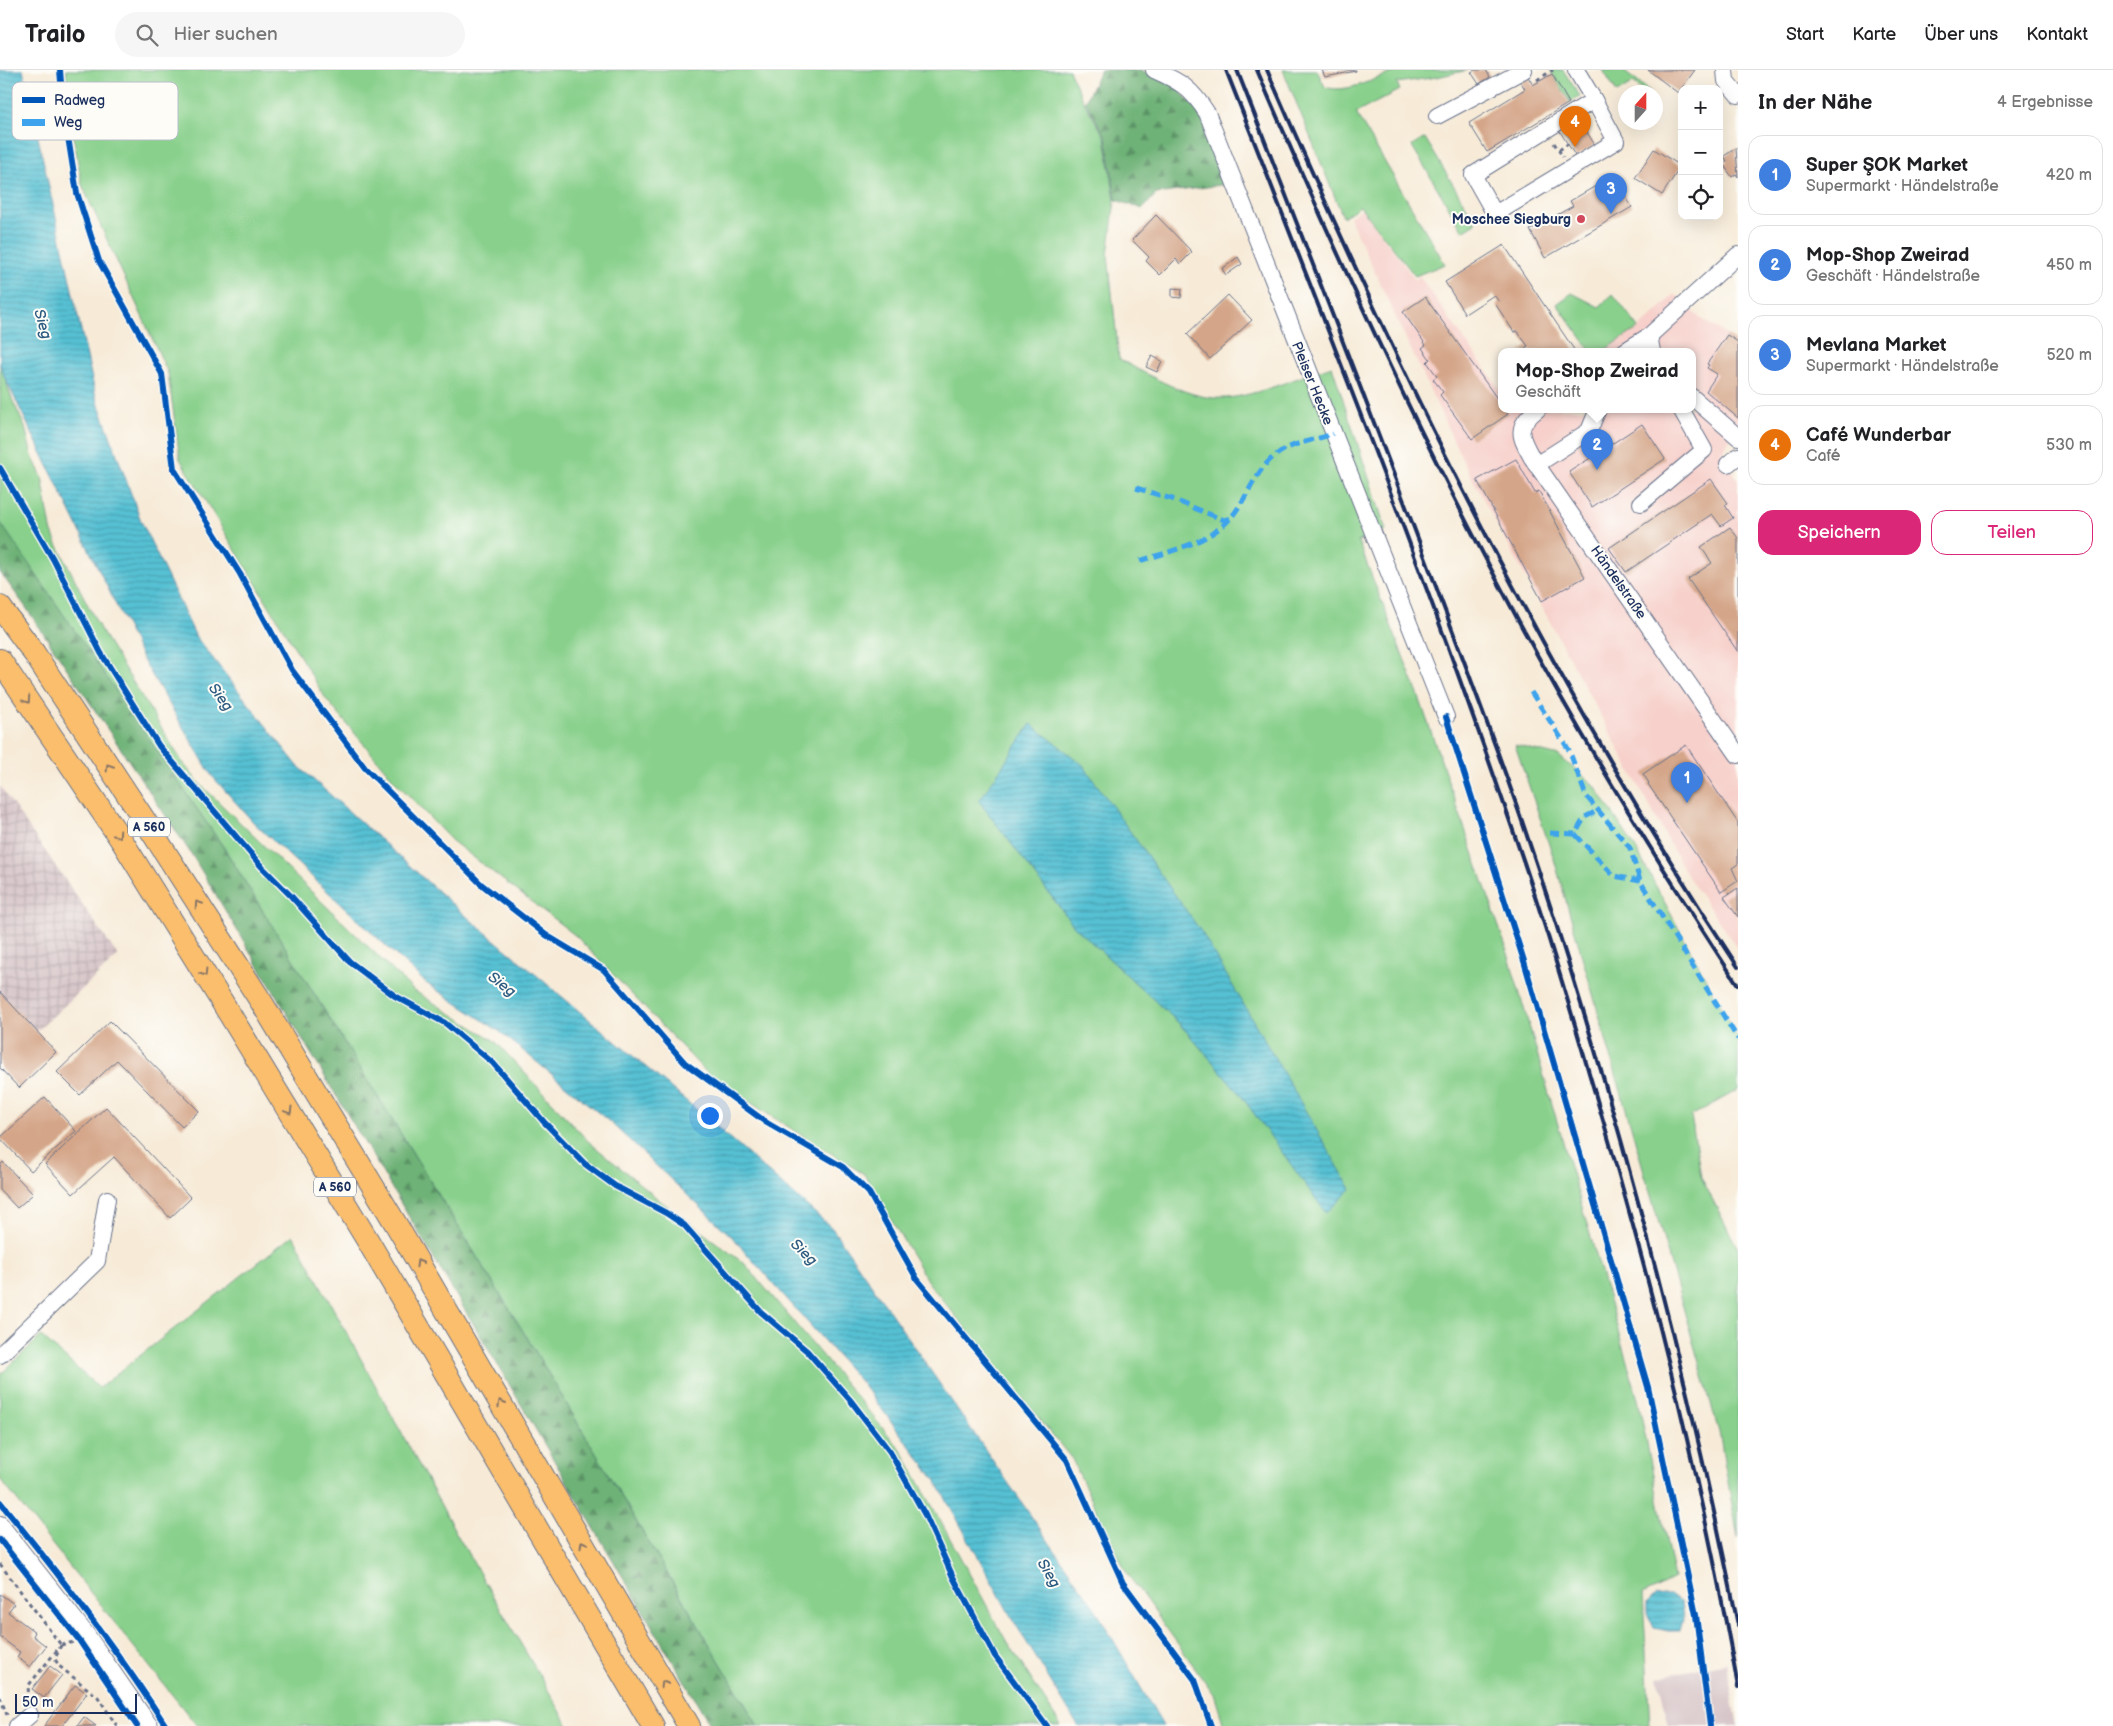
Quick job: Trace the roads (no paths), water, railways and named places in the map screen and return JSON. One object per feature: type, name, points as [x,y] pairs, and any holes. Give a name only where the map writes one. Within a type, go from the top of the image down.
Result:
[{"type":"highway","points":[[0,591],[34,653]]},
{"type":"highway","name":"A 560","points":[[0,606],[34,653],[262,1003],[397,1226],[689,1726]]},
{"type":"highway","name":"A 560","points":[[0,660],[122,840],[224,1005],[368,1241],[653,1726]]},
{"type":"street","name":"Pleiser Hecke","points":[[1154,70],[1178,82],[1195,94],[1207,114],[1446,717]]},
{"type":"street","points":[[1576,70],[1594,100],[1616,141],[1495,214],[1473,175],[1594,100]]},
{"type":"street","points":[[1725,70],[1726,82],[1738,95]]},
{"type":"street","points":[[1437,116],[1528,76]]},
{"type":"street","points":[[1634,348],[1650,343],[1738,255]]},
{"type":"street","points":[[1696,400],[1738,437]]},
{"type":"street","name":"Händelstraße","points":[[1534,413],[1522,426],[1520,433],[1522,441],[1536,465],[1738,755]]},
{"type":"street","points":[[1536,465],[1589,431],[1596,413]]},
{"type":"street","points":[[1641,503],[1704,450],[1683,413]]},
{"type":"street","points":[[0,1354],[97,1261],[107,1199]]},
{"type":"street","points":[[0,1524],[87,1635],[150,1726]]},
{"type":"street","points":[[12,1721],[30,1715]]},
{"type":"water","name":"Sieg","points":[[0,70],[23,70],[26,82],[12,82],[12,140],[39,140],[96,397],[141,521],[196,637],[297,765],[460,911],[703,1115],[832,1228],[1096,1610],[1163,1726],[1078,1726],[1013,1620],[936,1481],[865,1387],[732,1237],[611,1123],[499,1031],[426,983],[255,824],[212,776],[143,660],[4,376],[0,364]]},
{"type":"water","points":[[1031,724],[1083,765],[1202,933],[1351,1189],[1326,1213],[1237,1090],[1180,1024],[1074,926],[979,801]]},
{"type":"water","points":[[1669,1594],[1681,1603],[1683,1619],[1680,1631],[1654,1628],[1647,1613],[1647,1603],[1655,1595]]},
{"type":"railway","points":[[1226,70],[1413,553],[1528,873],[1611,1149],[1653,1301],[1708,1532],[1738,1687]]},
{"type":"railway","points":[[1237,70],[1366,400],[1472,683],[1556,923],[1616,1121],[1643,1221],[1694,1422],[1738,1625]]},
{"type":"railway","points":[[1257,70],[1376,338],[1474,536],[1590,748],[1677,891],[1738,985]]},
{"type":"railway","points":[[1267,70],[1372,302],[1426,416],[1483,529],[1604,751],[1669,859],[1738,967]]},
{"type":"place","name":"Café Wunderbar","points":[[1575,147]]},
{"type":"place","name":"Mevlana Market","points":[[1611,214]]},
{"type":"place","name":"Moschee Siegburg","points":[[1581,219]]},
{"type":"place","name":"Mop-Shop Zweirad","points":[[1597,470]]},
{"type":"place","name":"Super ŞOK Market","points":[[1687,803]]}]
